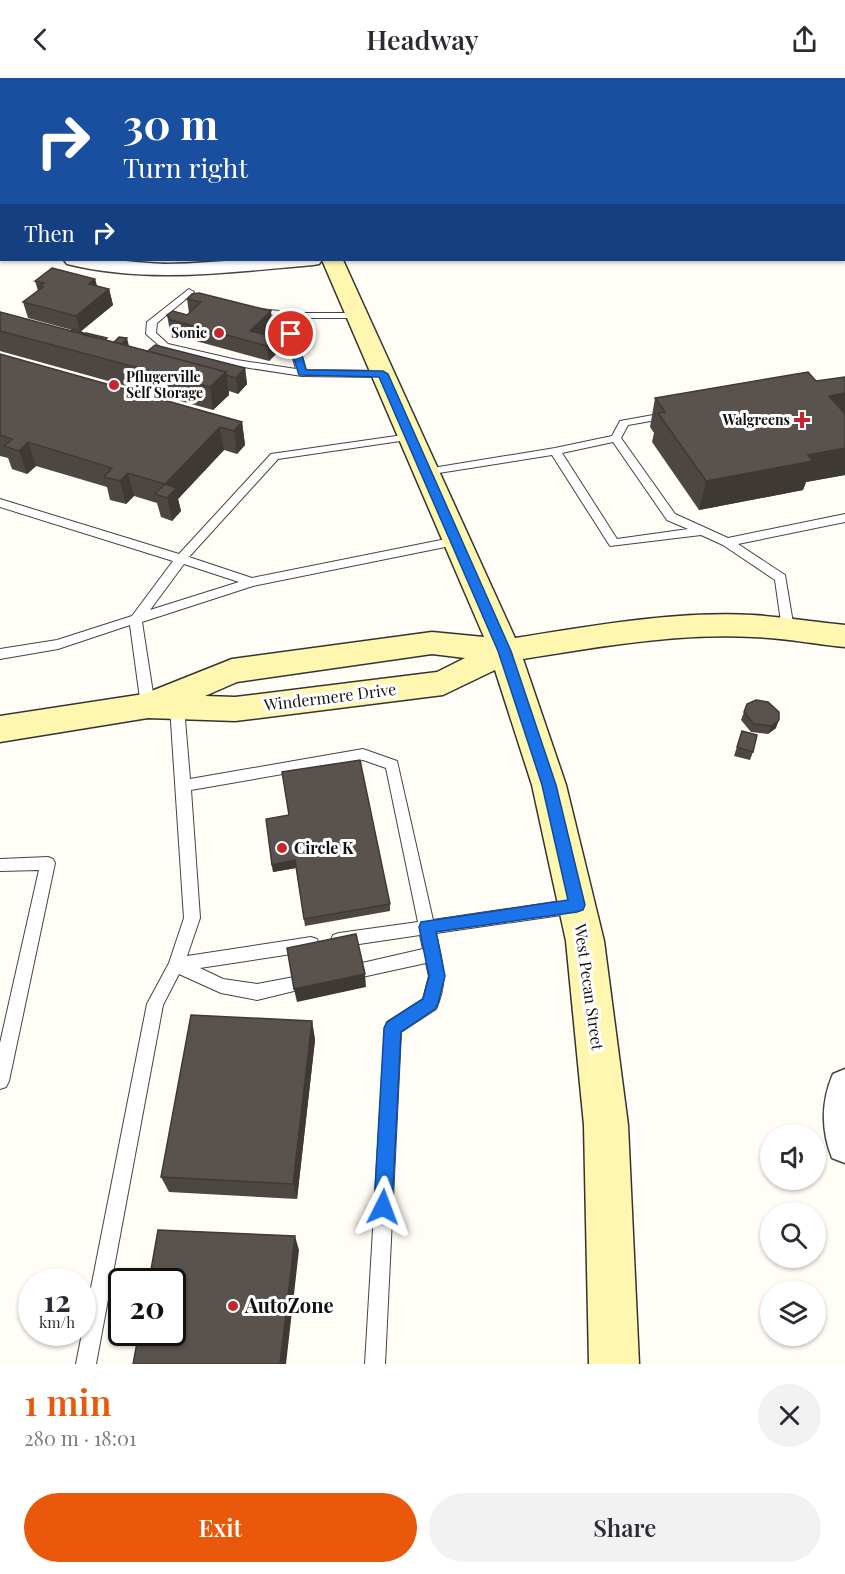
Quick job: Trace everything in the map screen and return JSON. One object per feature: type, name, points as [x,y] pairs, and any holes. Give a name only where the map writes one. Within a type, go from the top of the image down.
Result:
[{"type":"main road","name":"West Pecan Street","points":[[332,261],[505,651],[549,785],[585,941],[606,1125],[614,1364]]},
{"type":"main road","name":"Windermere Drive","points":[[0,729],[163,707],[235,709],[443,683],[505,651],[622,632],[668,628],[753,626],[845,636]]},
{"type":"street","points":[[90,261],[188,270],[300,261]]},
{"type":"street","points":[[845,1086],[840,1105],[845,1145]]},
{"type":"lane","points":[[188,270],[189,292]]},
{"type":"lane","points":[[189,292],[200,295]]},
{"type":"lane","points":[[189,292],[152,322],[151,334],[165,346],[237,363],[302,373],[383,374]]},
{"type":"lane","points":[[245,308],[285,315],[357,316]]},
{"type":"lane","points":[[285,315],[302,373]]},
{"type":"lane","points":[[426,472],[555,451],[616,438],[624,423],[681,413]]},
{"type":"lane","points":[[136,620],[180,559],[275,456],[410,437]]},
{"type":"lane","points":[[616,438],[671,517],[727,542],[781,578],[788,629]]},
{"type":"lane","points":[[555,451],[614,543],[703,531]]},
{"type":"lane","points":[[0,503],[252,582]]},
{"type":"lane","points":[[727,542],[845,518]]},
{"type":"lane","points":[[0,654],[58,644],[252,582],[456,541]]},
{"type":"lane","points":[[86,1364],[154,1004],[176,964],[192,918],[184,786],[136,620]]},
{"type":"lane","points":[[184,786],[363,753],[392,765],[437,976],[430,1004],[393,1028],[375,1364]]},
{"type":"lane","points":[[0,866],[48,863],[0,1081]]},
{"type":"lane","points":[[176,964],[577,905]]},
{"type":"lane","points":[[362,970],[432,954]]},
{"type":"lane","points":[[176,964],[220,986],[257,992],[294,984]]},
{"type":"building","points":[[52,268],[95,279],[89,284],[109,289],[76,316],[23,302],[43,287],[39,286],[44,283],[35,281]]},
{"type":"building","points":[[199,293],[271,311],[250,331],[275,337],[267,346],[171,320],[167,315],[173,311],[187,315],[201,302],[187,299],[192,294]]},
{"type":"building","points":[[0,312],[226,372],[210,387],[0,331]]},
{"type":"building","points":[[73,329],[84,333],[71,331]]},
{"type":"building","points":[[86,333],[107,338],[105,340],[84,335]]},
{"type":"building","points":[[119,337],[127,338],[122,344],[114,342]]},
{"type":"building","points":[[155,345],[245,368],[236,378],[226,375],[226,372],[148,351]]},
{"type":"building","points":[[0,354],[242,422],[234,431],[220,427],[165,484],[128,473],[120,481],[104,477],[112,468],[28,442],[19,451],[4,446],[12,439],[0,435]]},
{"type":"building","name":"Walgreens","points":[[808,372],[816,381],[845,377],[845,393],[829,396],[845,414],[845,448],[808,455],[813,461],[706,481],[658,413],[665,412],[655,398]]},
{"type":"building","points":[[165,484],[176,488],[167,498],[155,494]]},
{"type":"building","points":[[756,700],[768,702],[779,712],[779,720],[772,726],[754,724],[744,712],[747,704]]},
{"type":"building","points":[[742,731],[757,735],[753,752],[737,747]]},
{"type":"building","points":[[360,760],[390,904],[304,919],[295,860],[272,865],[266,819],[289,815],[282,772]]},
{"type":"building","points":[[356,934],[365,974],[294,989],[287,948]]},
{"type":"building","points":[[191,1015],[312,1021],[293,1184],[161,1177]]},
{"type":"building","name":"AutoZone","points":[[158,1230],[295,1236],[280,1364],[133,1364],[136,1346],[186,1346],[186,1268],[151,1268]]},
{"type":"place","name":"Sonic","points":[[219,333]]},
{"type":"place","name":"Pflugerville Self Storage","points":[[114,385]]},
{"type":"place","name":"Walgreens","points":[[802,420]]},
{"type":"place","name":"Circle K","points":[[282,848]]},
{"type":"place","name":"AutoZone","points":[[233,1306]]},
{"type":"route","points":[[291,334],[302,373],[383,374],[505,651],[549,785],[577,905],[427,927],[437,976],[430,1004],[393,1028],[383,1207]]}]
